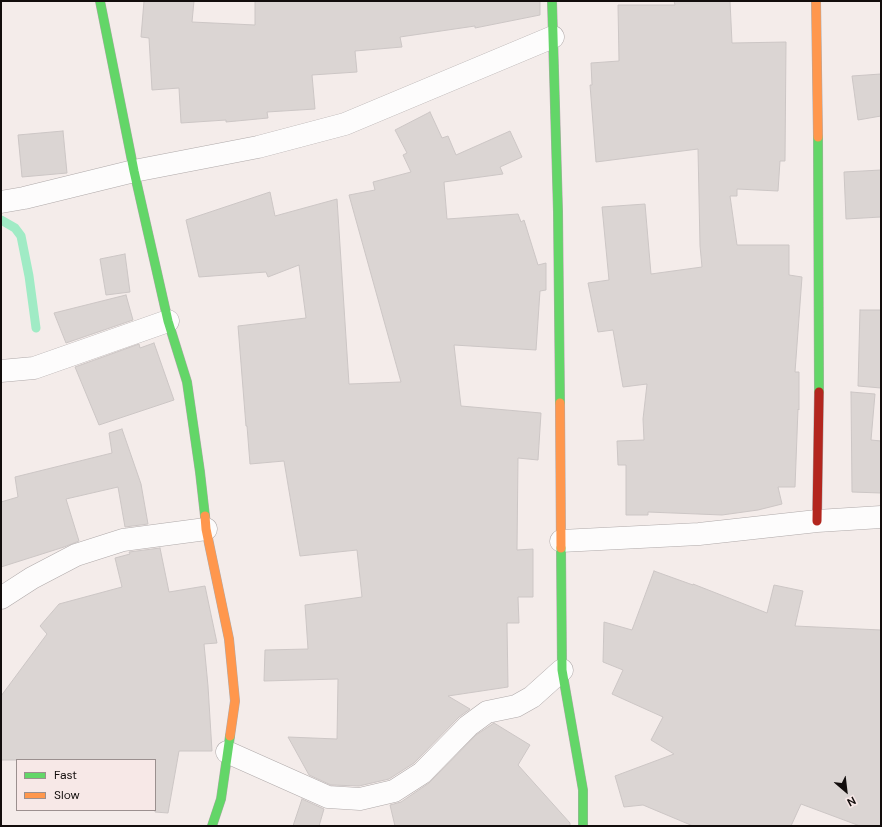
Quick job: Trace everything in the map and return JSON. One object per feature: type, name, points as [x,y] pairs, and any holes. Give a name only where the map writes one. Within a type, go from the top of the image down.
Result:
[{"type":"street","points":[[100,1],[134,171],[168,321],[187,382],[200,472],[206,529],[230,639],[235,701],[221,799],[212,826]]},
{"type":"street","points":[[552,1],[558,212],[562,670],[583,790],[583,826]]},
{"type":"street","points":[[816,1],[819,367],[817,521]]},
{"type":"street","points":[[1,202],[24,198],[134,171],[258,147],[345,124],[553,37]]},
{"type":"street","points":[[1,370],[34,368],[168,321]]},
{"type":"street","points":[[561,541],[699,534],[817,521],[881,517]]},
{"type":"street","points":[[1,598],[32,578],[76,555],[122,540],[206,529]]},
{"type":"street","points":[[227,752],[328,797],[360,799],[394,792],[422,773],[468,726],[487,712],[516,706],[532,697],[562,670]]},
{"type":"building","points":[[144,1],[194,1],[192,22],[255,25],[255,1],[540,1],[540,15],[475,28],[475,26],[400,37],[402,47],[355,51],[357,72],[312,75],[315,109],[267,112],[268,118],[226,122],[226,120],[181,123],[179,88],[152,90],[149,38],[141,37]]},
{"type":"building","points":[[674,1],[730,1],[732,43],[786,42],[785,161],[780,161],[778,191],[737,189],[737,196],[730,196],[737,245],[789,245],[789,275],[802,277],[795,372],[799,372],[799,410],[798,409],[795,487],[778,487],[782,504],[758,510],[722,515],[648,512],[648,515],[626,515],[626,465],[618,465],[617,441],[644,440],[643,419],[647,384],[623,387],[613,330],[598,332],[588,283],[609,280],[602,207],[645,204],[651,274],[702,267],[700,246],[698,149],[596,162],[590,85],[592,85],[591,63],[619,61],[618,5],[675,5]]},
{"type":"building","points":[[881,74],[881,116],[858,120],[852,76]]},
{"type":"building","points":[[430,112],[442,138],[448,136],[456,155],[510,131],[522,157],[500,167],[503,174],[444,182],[447,219],[518,214],[521,222],[524,220],[538,265],[546,263],[546,290],[540,291],[536,350],[454,345],[461,406],[541,413],[538,460],[518,458],[517,550],[533,549],[533,597],[518,597],[519,623],[507,623],[508,687],[448,696],[470,709],[459,717],[414,763],[389,779],[359,786],[331,785],[309,775],[288,737],[337,739],[338,679],[264,681],[265,650],[308,649],[305,605],[362,597],[357,550],[300,556],[284,461],[250,464],[238,326],[306,318],[299,265],[268,277],[266,272],[199,277],[186,220],[270,192],[275,216],[337,199],[349,384],[401,382],[349,195],[375,190],[373,182],[411,172],[403,155],[407,153],[395,130]]},
{"type":"building","points":[[63,131],[67,173],[22,177],[18,135]]},
{"type":"building","points":[[881,170],[881,217],[846,219],[844,172]]},
{"type":"building","points":[[125,254],[130,292],[106,295],[100,259]]},
{"type":"building","points":[[126,295],[133,320],[66,343],[54,313]]},
{"type":"building","points":[[860,310],[881,310],[881,388],[858,386]]},
{"type":"building","points":[[154,343],[174,400],[99,425],[75,367],[139,344],[140,348]]},
{"type":"building","points":[[851,392],[875,394],[871,440],[881,441],[881,493],[852,492]]},
{"type":"building","points":[[122,429],[141,484],[148,524],[125,527],[118,487],[66,499],[79,541],[1,567],[1,502],[18,497],[15,477],[112,453],[109,433]]},
{"type":"building","points":[[160,548],[169,592],[205,586],[217,643],[204,644],[212,751],[179,751],[168,813],[155,812],[156,759],[1,760],[1,696],[47,634],[40,626],[59,604],[122,587],[115,558],[130,554],[129,552]]},
{"type":"building","points":[[654,571],[693,584],[767,613],[774,585],[803,591],[795,626],[881,630],[881,826],[860,826],[801,804],[791,826],[693,826],[643,805],[624,807],[615,776],[674,754],[651,740],[663,717],[612,694],[623,670],[603,662],[604,622],[632,630]]},
{"type":"building","points":[[494,723],[530,745],[518,765],[570,823],[570,826],[395,826],[390,805],[401,802],[429,783],[476,735]]},
{"type":"building","points":[[302,799],[324,809],[319,826],[293,826]]},
{"type":"waterway","points":[[1,220],[15,228],[21,236],[29,276],[36,328]]},
{"type":"traffic: fast","points":[[100,1],[134,171],[168,321],[187,382],[205,516]]},
{"type":"traffic: fast","points":[[552,1],[558,212],[560,403]]},
{"type":"traffic: fast","points":[[818,137],[819,392]]},
{"type":"traffic: fast","points":[[561,548],[562,670],[583,790],[583,826]]},
{"type":"traffic: fast","points":[[212,826],[221,799],[230,736]]},
{"type":"traffic: slow","points":[[816,1],[818,137]]},
{"type":"traffic: slow","points":[[560,403],[561,548]]},
{"type":"traffic: slow","points":[[205,516],[206,529],[229,639],[235,701],[230,736]]},
{"type":"traffic: jam","points":[[817,521],[819,392]]}]
